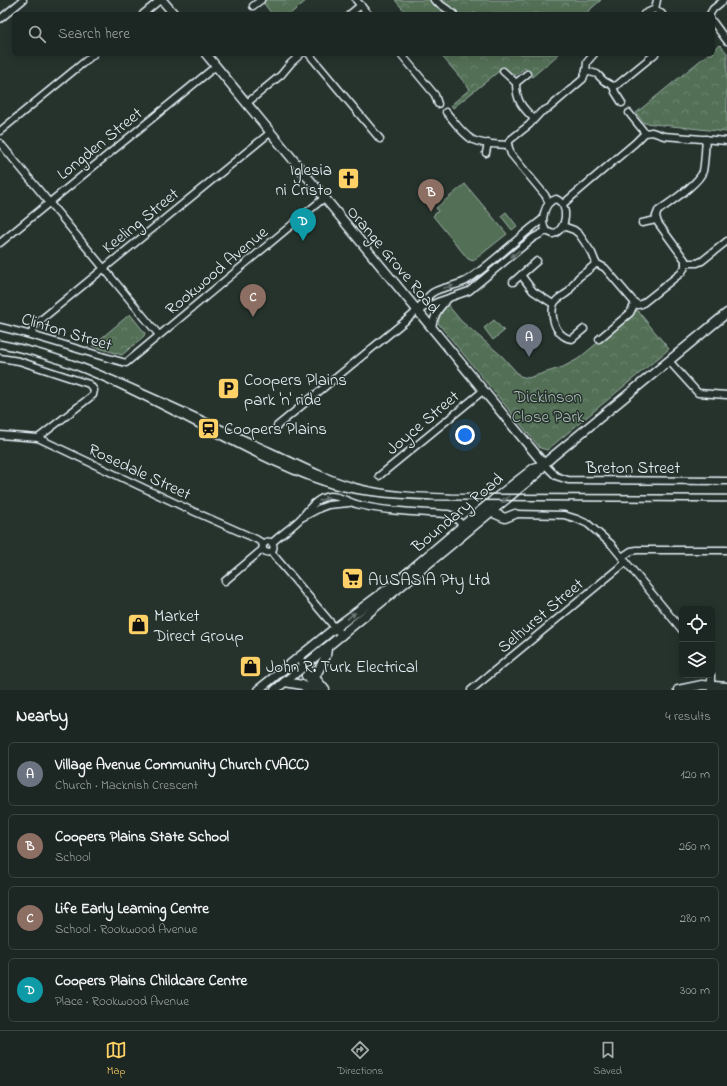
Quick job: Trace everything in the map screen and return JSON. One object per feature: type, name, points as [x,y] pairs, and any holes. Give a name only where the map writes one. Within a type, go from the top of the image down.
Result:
[{"type":"main road","points":[[161,0],[172,12]]},
{"type":"main road","name":"Orange Grove Road","points":[[208,56],[544,464]]},
{"type":"main road","name":"Boundary Road","points":[[275,690],[538,473],[544,464],[727,313]]},
{"type":"main road","name":"Boundary Road","points":[[258,690],[335,628],[393,585],[462,525],[534,468],[544,464]]},
{"type":"main road","points":[[491,512],[505,518],[515,514]]},
{"type":"main road","points":[[314,678],[326,656],[327,648]]},
{"type":"main road","points":[[297,660],[316,690]]},
{"type":"main road","points":[[303,668],[325,690]]},
{"type":"main road","points":[[285,682],[302,684],[310,690]]},
{"type":"main road","points":[[678,690],[694,686],[711,688],[727,687]]},
{"type":"street","points":[[0,19],[23,0]]},
{"type":"street","points":[[146,12],[161,0]]},
{"type":"street","points":[[253,6],[261,0]]},
{"type":"street","points":[[434,0],[451,12]]},
{"type":"street","points":[[655,9],[657,0]]},
{"type":"street","points":[[711,12],[724,0]]},
{"type":"street","points":[[352,12],[359,3],[366,12]]},
{"type":"street","points":[[648,12],[655,9]]},
{"type":"street","points":[[655,9],[659,12]]},
{"type":"street","points":[[715,25],[727,41]]},
{"type":"street","points":[[0,131],[92,56]]},
{"type":"street","points":[[247,103],[280,75],[299,56]]},
{"type":"street","points":[[311,56],[380,139]]},
{"type":"street","points":[[403,56],[435,95],[438,104]]},
{"type":"street","points":[[548,203],[545,195],[511,154],[508,145],[510,140],[541,112],[583,79],[587,62],[592,56]]},
{"type":"street","points":[[613,86],[617,85],[653,56]]},
{"type":"street","name":"Longden Street","points":[[0,243],[216,66]]},
{"type":"street","points":[[503,71],[516,83],[518,100],[534,119]]},
{"type":"street","points":[[586,71],[597,74],[604,81],[613,86],[622,103]]},
{"type":"street","points":[[516,83],[527,74]]},
{"type":"street","points":[[446,112],[467,135],[474,140],[488,144],[508,145]]},
{"type":"street","points":[[629,113],[645,133]]},
{"type":"street","name":"Keeling Street","points":[[32,334],[37,323],[271,132]]},
{"type":"street","points":[[563,204],[645,133],[652,132],[664,136],[727,141]]},
{"type":"street","points":[[564,226],[579,234],[592,252],[596,263],[605,268],[635,303],[638,305],[642,304],[683,271],[685,263],[683,256],[656,220],[656,216],[658,211],[693,184],[701,175],[706,139]]},
{"type":"street","points":[[0,143],[159,335]]},
{"type":"street","points":[[486,153],[488,144]]},
{"type":"street","name":"Rookwood Avenue","points":[[126,363],[324,198]]},
{"type":"street","points":[[556,199],[563,204],[564,207],[564,226],[555,234],[546,231],[543,224],[546,206],[548,203],[556,199]]},
{"type":"street","points":[[278,426],[418,310],[432,293],[464,282],[471,278],[520,236],[543,219]]},
{"type":"street","points":[[642,223],[656,220]]},
{"type":"street","points":[[418,310],[469,291],[533,238],[546,231]]},
{"type":"street","points":[[685,263],[700,262],[727,241]]},
{"type":"street","points":[[513,282],[537,261]]},
{"type":"street","points":[[584,329],[572,339],[565,337],[557,329],[555,324],[552,310],[553,304],[556,300],[569,291],[580,276],[590,270],[596,263]]},
{"type":"street","points":[[521,275],[533,291],[553,304]]},
{"type":"street","points":[[432,327],[434,317],[440,306],[448,299]]},
{"type":"street","points":[[599,339],[630,313],[635,303]]},
{"type":"street","name":"Clinton Street","points":[[0,327],[32,334],[112,360],[126,363]]},
{"type":"street","points":[[0,358],[19,361],[89,384],[94,390],[93,395],[38,438]]},
{"type":"street","points":[[669,361],[698,393],[727,395]]},
{"type":"street","name":"Joyce Street","points":[[379,476],[484,390]]},
{"type":"street","name":"Rosedale Street","points":[[0,435],[38,438],[186,508],[256,539],[263,546]]},
{"type":"street","name":"Breton Street","points":[[544,464],[556,476],[568,480],[727,481]]},
{"type":"street","points":[[225,581],[267,542],[272,543],[302,517],[306,511],[324,497],[333,496],[350,503],[379,509],[448,514],[454,516],[462,525]]},
{"type":"street","points":[[515,514],[564,515],[577,518],[588,524],[600,533],[624,560],[679,626]]},
{"type":"street","points":[[272,543],[274,548],[272,552]]},
{"type":"street","points":[[263,546],[266,553],[272,552]]},
{"type":"street","name":"Selhurst Street","points":[[471,690],[624,560],[631,551],[727,550]]},
{"type":"street","points":[[272,552],[342,636]]},
{"type":"green space","points":[[261,0],[307,0],[292,12],[270,12]]},
{"type":"green space","points":[[395,0],[601,0],[587,12],[405,12]]},
{"type":"green space","points":[[720,45],[727,53],[727,132],[644,123],[636,113],[706,56],[715,56],[715,49]]},
{"type":"green space","points":[[442,56],[557,56],[532,77],[525,68],[516,75],[512,75],[503,68],[453,108],[451,105],[470,89]]},
{"type":"green space","points":[[465,184],[507,234],[473,261],[468,259],[433,216],[438,211],[436,208]]},
{"type":"green space","points":[[506,212],[517,226],[512,230],[501,216]]},
{"type":"green space","name":"Dickinson Close Park","points":[[447,304],[461,321],[502,356],[520,376],[528,378],[563,367],[578,359],[637,310],[669,349],[547,450],[540,448],[438,323],[440,313]]},
{"type":"green space","points":[[130,314],[145,333],[144,336],[122,355],[92,346]]},
{"type":"green space","points":[[494,320],[504,331],[493,340],[484,328]]},
{"type":"railway","points":[[0,340],[56,354],[92,367],[161,397],[325,473],[370,487],[404,492],[451,494],[727,495]]},
{"type":"railway","points":[[0,348],[61,364],[120,389],[268,463],[330,488],[355,494],[431,500],[727,502]]},
{"type":"place","name":"Iglesia ni Cristo","points":[[348,179]]},
{"type":"place","name":"Coopers Plains State School","points":[[431,212]]},
{"type":"place","name":"Coopers Plains Childcare Centre","points":[[303,241]]},
{"type":"place","name":"Life Early Learning Centre","points":[[253,317]]},
{"type":"place","name":"Village Avenue Community Church (VACC)","points":[[529,357]]},
{"type":"place","name":"Coopers Plains park 'n' ride","points":[[228,389]]},
{"type":"place","name":"Coopers Plains","points":[[209,428]]},
{"type":"place","name":"AUSASIA Pty Ltd","points":[[353,579]]},
{"type":"place","name":"Market Direct Group","points":[[138,625]]},
{"type":"place","name":"John R. Turk Electrical","points":[[250,666]]}]
